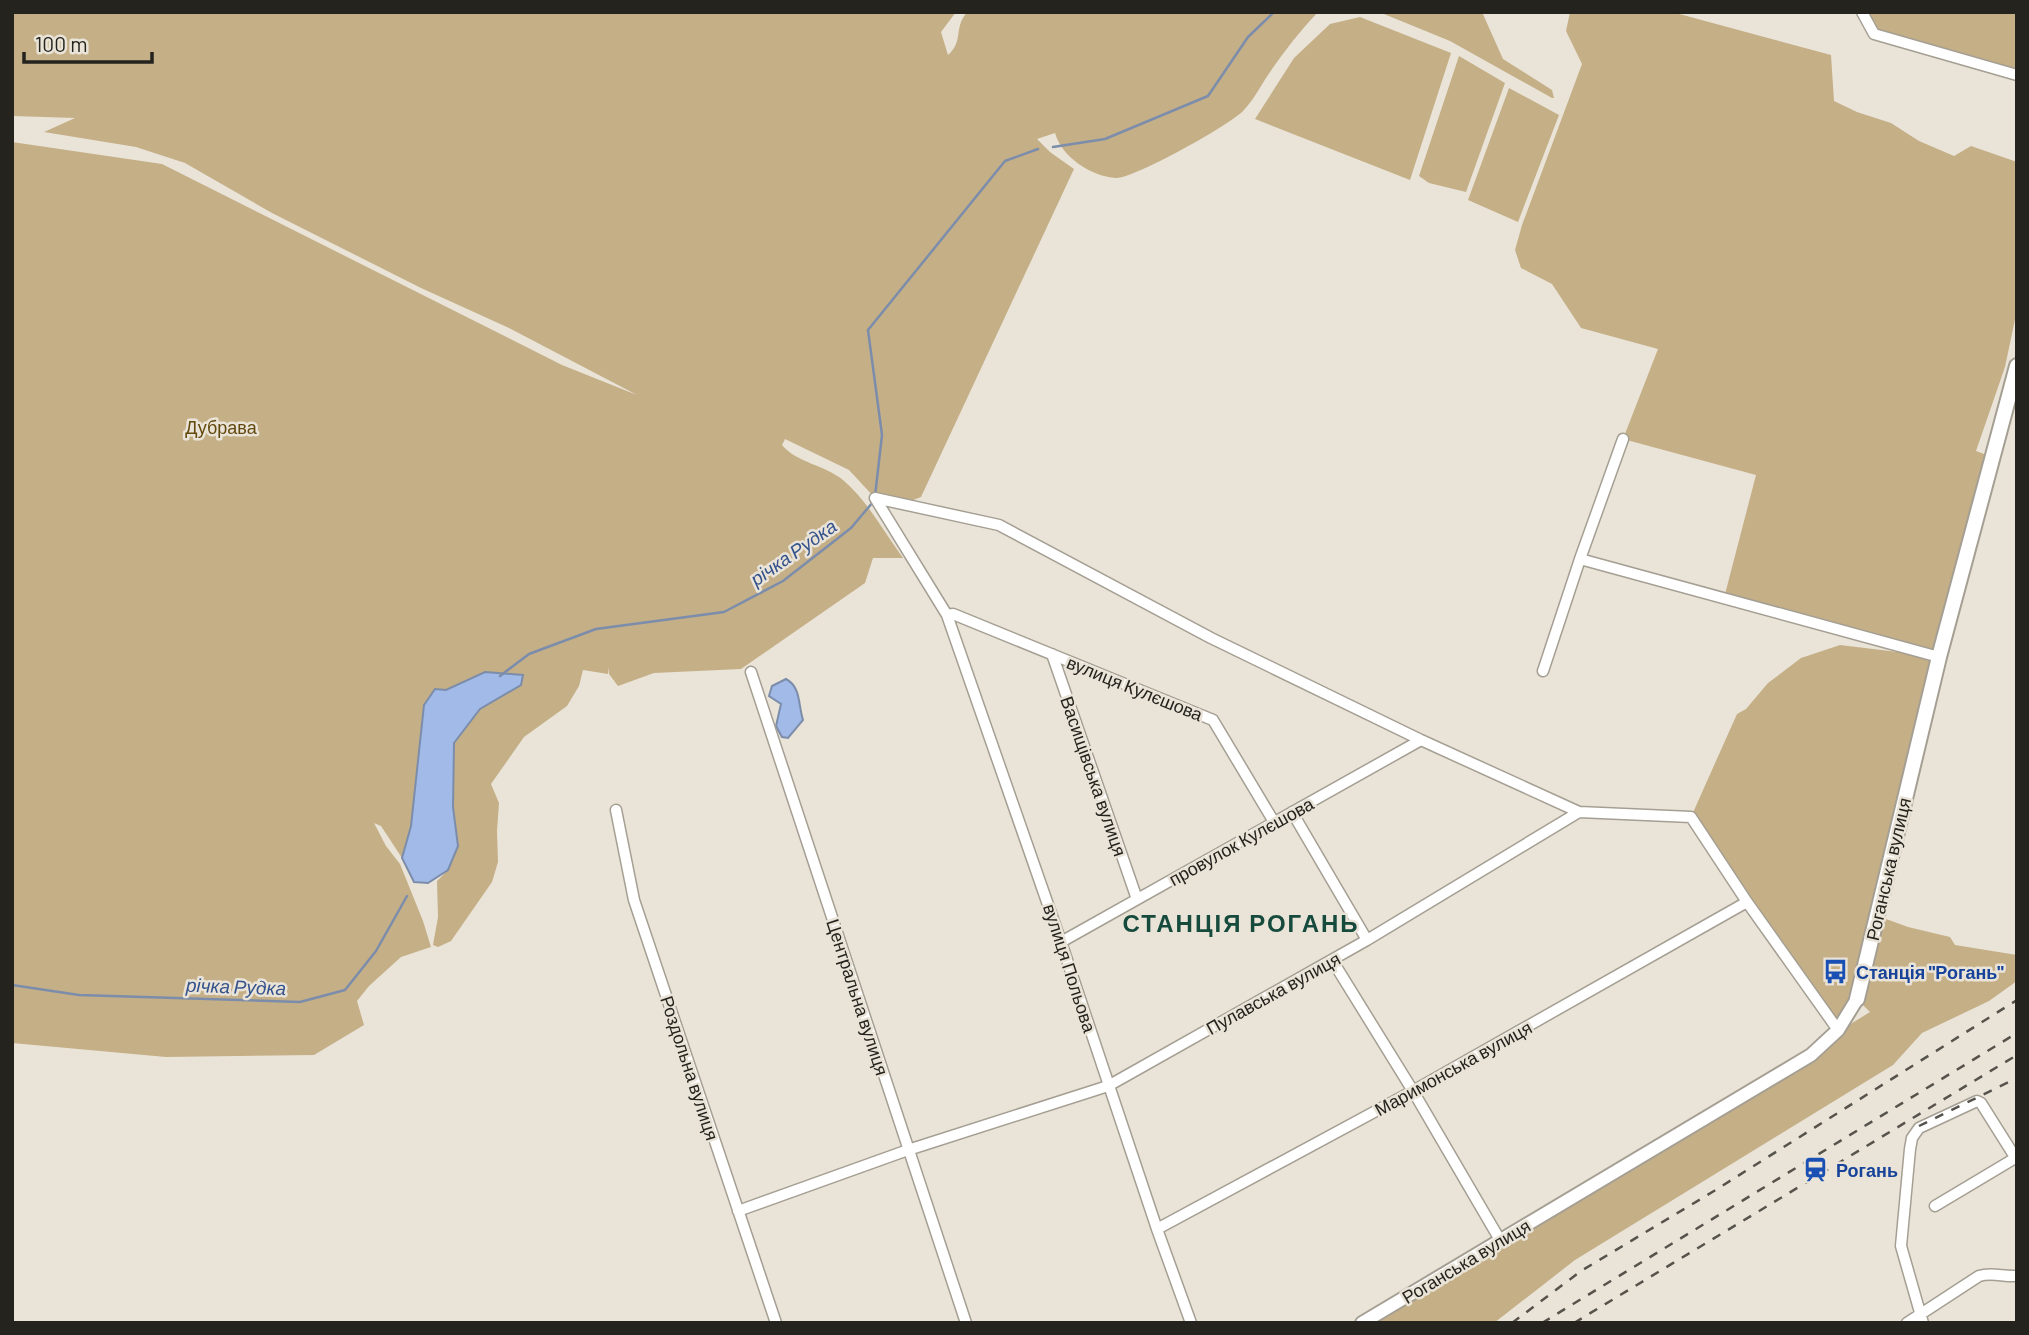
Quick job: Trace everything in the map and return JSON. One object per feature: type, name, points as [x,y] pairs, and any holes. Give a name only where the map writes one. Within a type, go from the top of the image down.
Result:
[{"type":"main road","name":"Роганська вулиця","points":[[1857,999],[1939,657],[2017,366]]},
{"type":"street","points":[[1862,12],[1874,34],[2017,75]]},
{"type":"street","points":[[1543,671],[1623,439]]},
{"type":"street","name":"вулиця Польова","points":[[1191,1323],[947,615],[875,498],[999,526],[1211,638],[1421,740]]},
{"type":"street","points":[[1580,559],[1939,657]]},
{"type":"street","name":"вулиця Кулєшова","points":[[947,615],[953,614],[1213,720],[1274,822]]},
{"type":"street","name":"Васищівська вулиця","points":[[1052,654],[1137,899]]},
{"type":"street","name":"Центральна вулиця","points":[[751,672],[966,1323]]},
{"type":"street","points":[[1421,740],[1579,812],[1692,817],[1747,902],[1838,1030]]},
{"type":"street","name":"провулок Кулєшова","points":[[1061,942],[1421,740]]},
{"type":"street","name":"Роздольна вулиця","points":[[615,810],[634,900],[776,1323]]},
{"type":"street","points":[[1292,812],[1367,940]]},
{"type":"street","name":"Пулавська вулиця","points":[[738,1211],[908,1150],[1108,1086],[1367,940],[1579,812]]},
{"type":"street","name":"Маримонська вулиця","points":[[1157,1230],[1413,1091],[1747,902]]},
{"type":"street","points":[[1332,960],[1500,1240]]},
{"type":"street","name":"Роганська вулиця","points":[[1362,1323],[1811,1055],[1838,1030],[1857,999]]},
{"type":"street","points":[[1922,1318],[1901,1245],[1910,1149],[1919,1128],[1978,1101],[2016,1157],[1935,1206]]},
{"type":"street","points":[[1907,1323],[1922,1318],[1979,1276],[1988,1273],[2017,1276]]},
{"type":"green space","name":"Дубрава","points":[[12,12],[956,12],[941,32],[948,55],[956,45],[960,24],[967,12],[1318,12],[1285,51],[1243,111],[1202,139],[1141,170],[1116,178],[1096,174],[1078,164],[1064,150],[1055,133],[1037,139],[1074,169],[921,497],[903,504],[875,498],[849,470],[785,439],[782,445],[788,451],[836,475],[852,488],[903,558],[873,558],[865,583],[741,669],[654,673],[618,686],[609,674],[608,667],[608,674],[583,670],[579,686],[567,706],[524,737],[491,784],[499,803],[498,862],[492,882],[451,941],[438,947],[433,945],[438,917],[437,881],[448,870],[458,846],[453,807],[454,743],[480,709],[521,685],[485,673],[446,690],[424,705],[411,826],[402,858],[381,826],[374,823],[386,846],[400,864],[431,947],[401,957],[369,986],[357,1001],[364,1025],[314,1055],[166,1057],[12,1043],[12,142],[162,164],[562,365],[637,395],[509,328],[421,288],[272,213],[185,163],[136,147],[44,132],[75,118],[12,116]]},
{"type":"green space","points":[[1379,12],[1482,12],[1503,59],[1552,90],[1554,98],[1450,41]]},
{"type":"green space","points":[[1570,12],[1672,12],[1831,55],[1834,101],[1891,123],[1919,141],[1954,156],[1971,146],[2017,162],[2017,310],[2005,367],[1976,451],[1992,457],[1878,916],[1908,927],[1950,937],[1955,945],[2017,955],[2017,981],[1989,1001],[1922,1033],[1893,1065],[1575,1260],[1494,1323],[1362,1323],[1811,1055],[1870,1012],[1858,1000],[1838,1030],[1691,817],[1737,714],[1746,709],[1768,683],[1801,658],[1840,645],[1931,656],[1724,598],[1756,475],[1623,439],[1658,349],[1581,328],[1552,284],[1521,268],[1515,250],[1522,225],[1582,64],[1566,31]]},
{"type":"green space","points":[[1862,12],[2017,12],[2017,75],[1874,34]]},
{"type":"green space","points":[[1360,17],[1451,53],[1410,180],[1255,119],[1294,58],[1330,24]]},
{"type":"green space","points":[[1459,56],[1505,83],[1466,192],[1429,183],[1419,176]]},
{"type":"green space","points":[[1509,88],[1559,115],[1518,222],[1468,200]]},
{"type":"water","points":[[485,672],[523,675],[521,685],[480,709],[454,743],[453,807],[458,846],[448,870],[428,883],[414,882],[402,858],[411,826],[424,705],[435,689],[446,690]]},
{"type":"water","points":[[786,679],[797,691],[803,720],[788,738],[782,737],[776,726],[781,704],[769,696],[772,686]]},
{"type":"waterway","name":"річка Рудка","points":[[1053,147],[1105,139],[1208,96],[1248,37],[1274,12]]},
{"type":"waterway","name":"річка Рудка","points":[[875,496],[882,435],[868,330],[1005,161],[1038,149]]},
{"type":"waterway","name":"річка Рудка","points":[[500,676],[529,654],[596,629],[724,612],[783,581],[851,528],[873,502]]},
{"type":"waterway","name":"річка Рудка","points":[[12,985],[79,995],[300,1002],[345,990],[376,951],[407,896]]},
{"type":"railway","points":[[1512,1323],[1581,1271],[1714,1191],[2017,1000]]},
{"type":"railway","points":[[1542,1323],[2017,1033]]},
{"type":"railway","points":[[1574,1323],[2017,1055]]},
{"type":"railway","points":[[1919,1126],[2017,1078]]},
{"type":"place","name":"Станція \"Рогань\"","points":[[1836,972]]},
{"type":"place","name":"Рогань","points":[[1816,1170]]},
{"type":"district","name":"СТАНЦІЯ РОГАНЬ","points":[[1241,922]]}]
